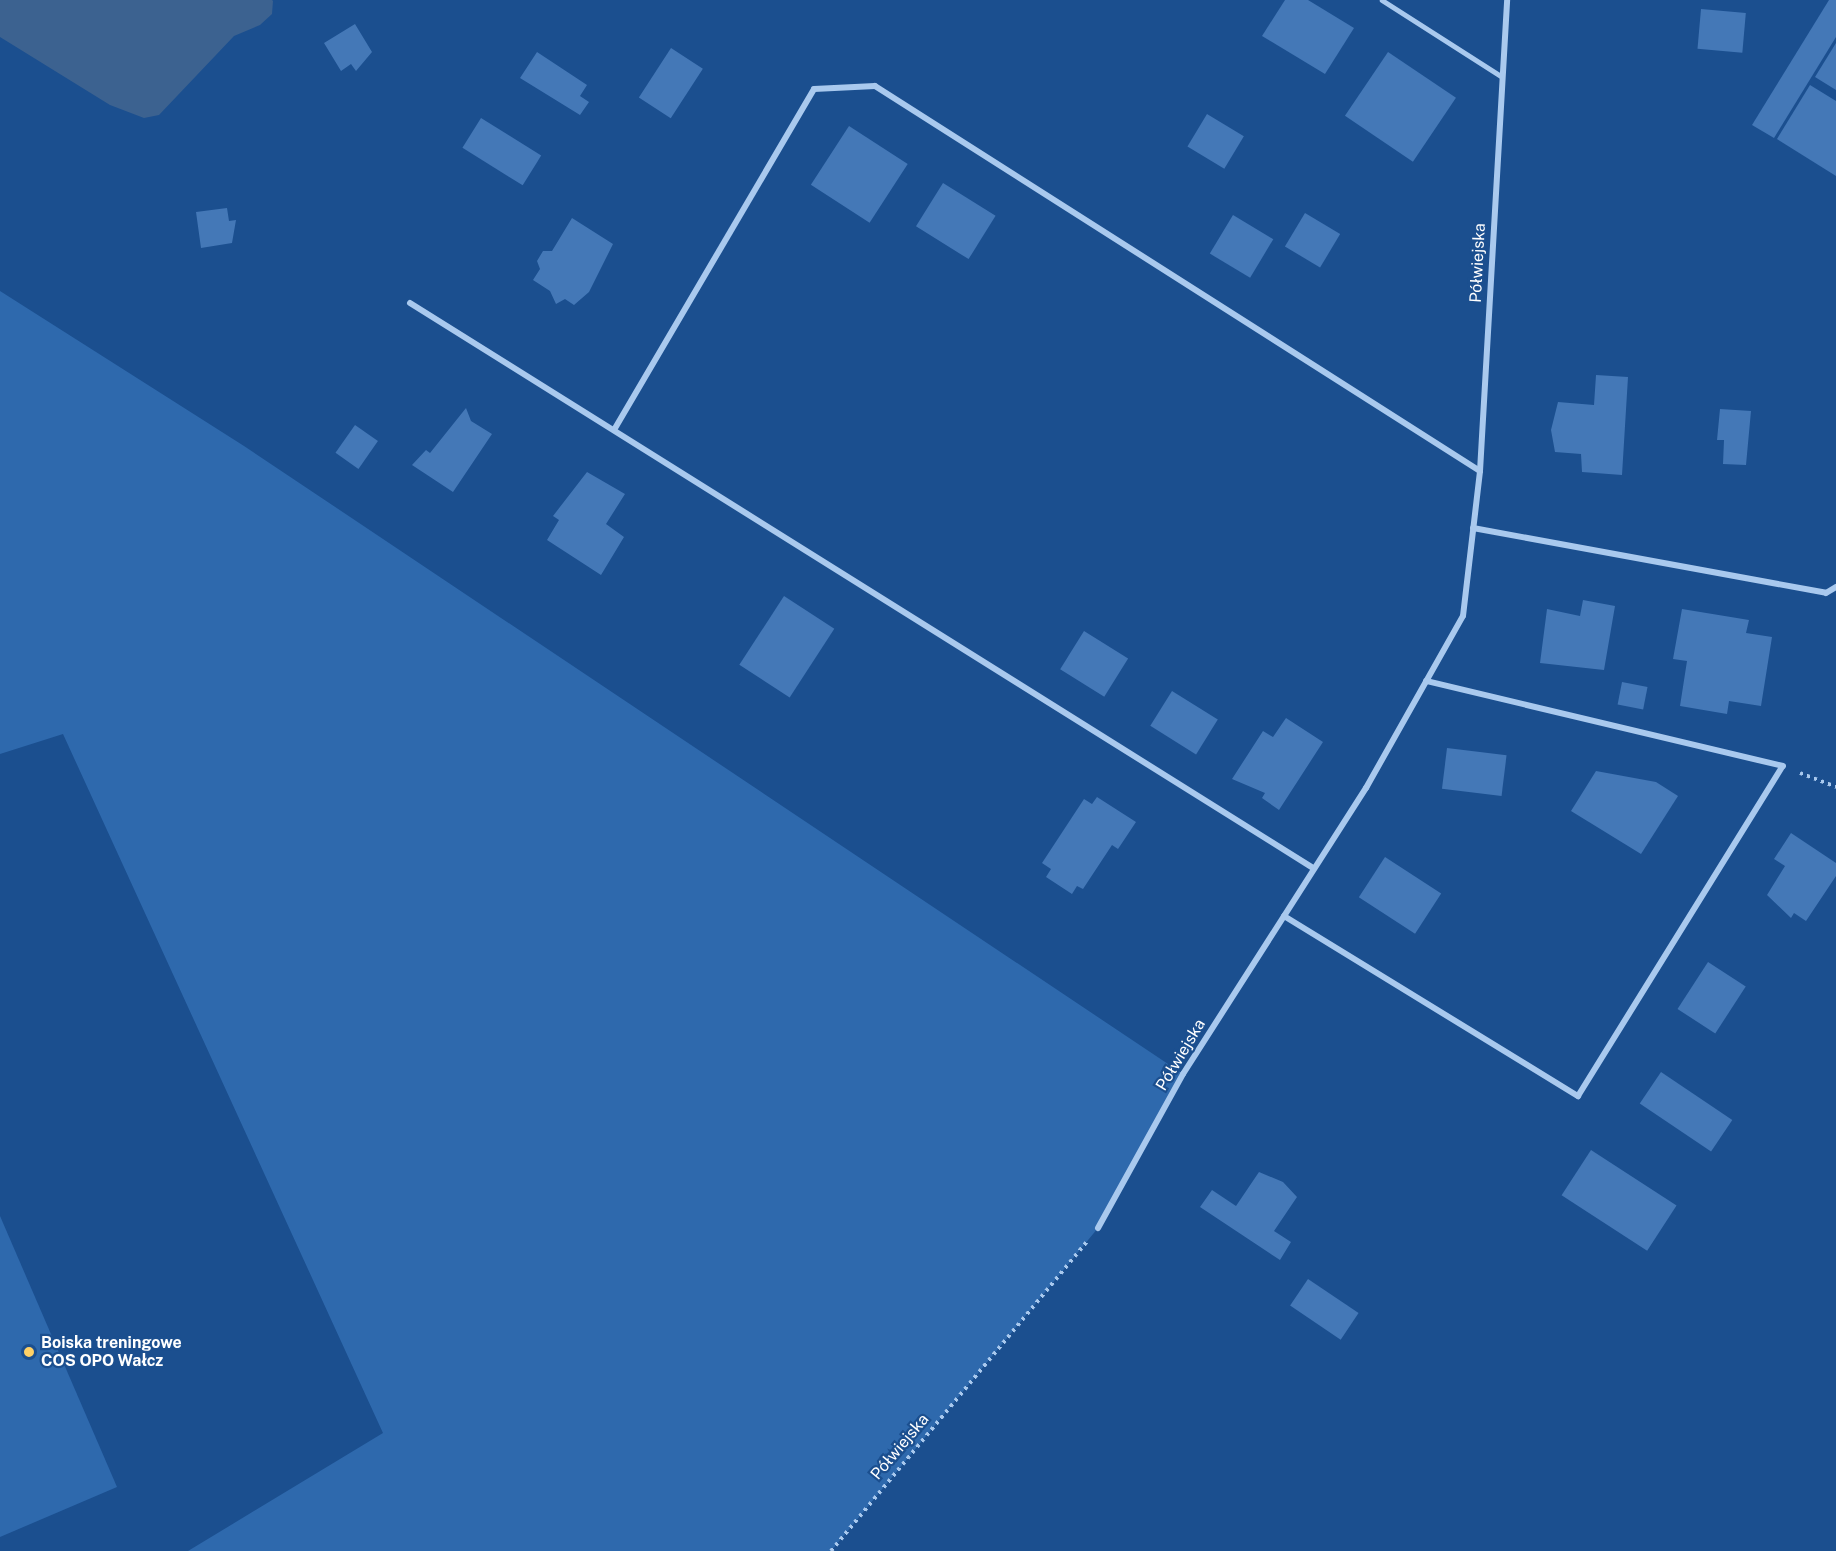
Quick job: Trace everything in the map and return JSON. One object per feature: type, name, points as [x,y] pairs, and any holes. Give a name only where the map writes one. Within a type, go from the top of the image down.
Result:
[{"type":"street","name":"Półwiejska","points":[[1098,1228],[1183,1074],[1313,868],[1366,789],[1463,616],[1480,471],[1507,0]]},
{"type":"street","points":[[614,430],[814,89],[875,87],[1480,471]]},
{"type":"street","points":[[410,303],[1313,868]]},
{"type":"street","points":[[1473,528],[1826,593],[1836,586]]},
{"type":"street","points":[[1284,916],[1578,1096],[1783,766],[1426,681]]},
{"type":"lane","points":[[1382,0],[1501,76]]},
{"type":"path","points":[[1783,766],[1836,787]]},
{"type":"path","name":"Półwiejska","points":[[831,1551],[1098,1228]]},
{"type":"shaded area","points":[[0,0],[273,1],[272,14],[260,25],[234,36],[159,115],[144,118],[110,105],[0,37]]},
{"type":"shaded area","points":[[0,291],[244,446],[1183,1074],[1098,1228],[831,1551],[188,1551],[383,1433],[63,734],[0,754]]},
{"type":"shaded area","name":"Boiska treningowe COS OPO Wałcz","points":[[0,1216],[117,1487],[0,1537]]},
{"type":"building","points":[[1285,0],[1308,0],[1354,28],[1325,74],[1262,36]]},
{"type":"building","points":[[1829,0],[1836,0],[1836,37],[1774,138],[1752,125]]},
{"type":"building","points":[[1701,9],[1746,13],[1742,53],[1698,49]]},
{"type":"building","points":[[355,24],[372,52],[356,71],[351,64],[341,71],[324,43]]},
{"type":"building","points":[[1836,43],[1836,90],[1815,77]]},
{"type":"building","points":[[671,48],[703,69],[671,118],[639,97]]},
{"type":"building","points":[[537,52],[587,85],[580,96],[589,102],[580,115],[520,78]]},
{"type":"building","points":[[1388,52],[1456,98],[1413,162],[1345,116]]},
{"type":"building","points":[[1810,85],[1836,101],[1836,176],[1777,139]]},
{"type":"building","points":[[1207,114],[1244,136],[1224,169],[1187,147]]},
{"type":"building","points":[[481,118],[541,156],[523,185],[462,148]]},
{"type":"building","points":[[849,126],[908,164],[870,223],[811,185]]},
{"type":"building","points":[[943,183],[996,216],[969,259],[916,226]]},
{"type":"building","points":[[227,208],[229,221],[236,220],[232,243],[201,248],[196,212]]},
{"type":"building","points":[[1305,213],[1340,234],[1320,268],[1285,246]]},
{"type":"building","points":[[1233,215],[1273,239],[1250,278],[1210,254]]},
{"type":"building","points":[[572,218],[613,244],[589,292],[574,305],[565,299],[556,304],[550,291],[533,280],[540,269],[537,261],[543,251],[552,251]]},
{"type":"building","points":[[1596,375],[1628,377],[1622,475],[1582,472],[1581,454],[1555,452],[1551,430],[1558,402],[1594,405]]},
{"type":"building","points":[[466,408],[471,421],[492,434],[453,492],[412,465],[426,450],[430,453]]},
{"type":"building","points":[[1720,409],[1751,411],[1746,465],[1723,464],[1724,440],[1717,440]]},
{"type":"building","points":[[355,425],[378,441],[358,469],[335,453]]},
{"type":"building","points":[[587,472],[625,494],[606,524],[624,537],[601,575],[547,540],[559,520],[553,516]]},
{"type":"building","points":[[784,596],[834,629],[790,697],[739,665]]},
{"type":"building","points":[[1583,600],[1615,606],[1604,670],[1540,663],[1547,609],[1580,616]]},
{"type":"building","points":[[1682,609],[1749,620],[1746,633],[1772,637],[1761,706],[1729,701],[1727,714],[1680,706],[1687,661],[1673,659]]},
{"type":"building","points":[[1084,631],[1128,659],[1104,697],[1060,669]]},
{"type":"building","points":[[1622,682],[1648,687],[1643,710],[1618,705]]},
{"type":"building","points":[[1172,691],[1218,720],[1196,754],[1150,726]]},
{"type":"building","points":[[1286,718],[1323,742],[1279,810],[1262,798],[1265,793],[1232,779],[1263,731],[1273,737]]},
{"type":"building","points":[[1447,748],[1507,755],[1502,796],[1442,789]]},
{"type":"building","points":[[1596,771],[1656,782],[1678,796],[1641,854],[1571,811]]},
{"type":"building","points":[[1097,797],[1136,822],[1118,849],[1112,845],[1083,889],[1077,886],[1072,894],[1046,877],[1051,869],[1042,863],[1084,799],[1092,804]]},
{"type":"building","points":[[1791,833],[1836,863],[1836,876],[1806,921],[1794,913],[1791,918],[1767,895],[1785,866],[1774,859]]},
{"type":"building","points":[[1385,857],[1441,893],[1415,934],[1359,897]]},
{"type":"building","points":[[1708,962],[1746,987],[1715,1033],[1678,1009]]},
{"type":"building","points":[[1661,1072],[1732,1120],[1711,1152],[1640,1104]]},
{"type":"building","points":[[1591,1150],[1677,1206],[1647,1251],[1562,1195]]},
{"type":"building","points":[[1259,1172],[1283,1182],[1297,1197],[1274,1231],[1291,1242],[1280,1260],[1200,1207],[1212,1190],[1236,1206]]},
{"type":"building","points":[[1308,1279],[1359,1313],[1341,1340],[1290,1306]]},
{"type":"place","name":"Boiska treningowe COS OPO Wałcz","points":[[29,1352]]}]
